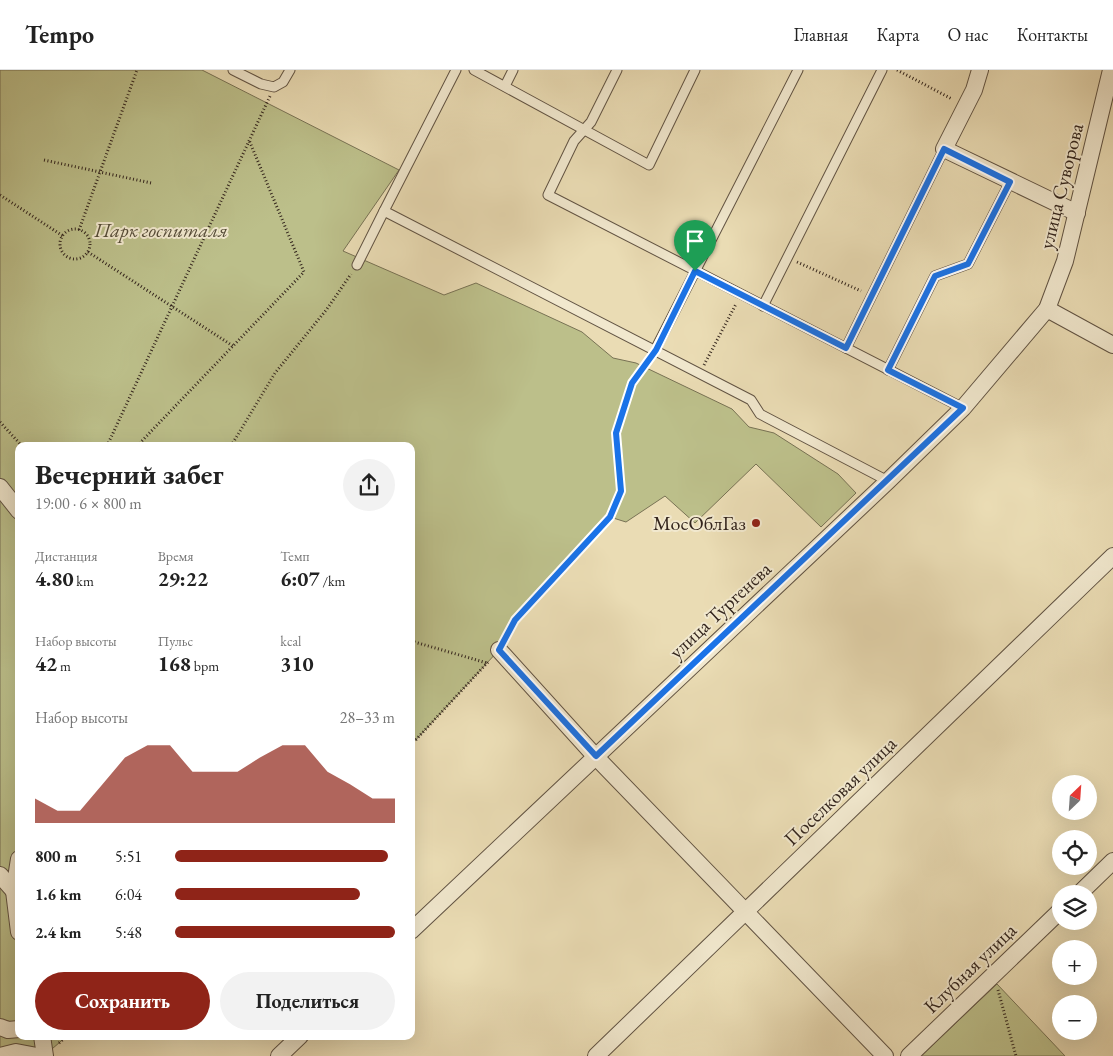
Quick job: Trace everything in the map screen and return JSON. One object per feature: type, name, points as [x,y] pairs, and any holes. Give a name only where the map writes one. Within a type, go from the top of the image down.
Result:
[{"type":"street","points":[[980,70],[974,90],[944,149],[1077,213]]},
{"type":"street","name":"улица Суворова","points":[[1047,309],[1065,261],[1111,70]]},
{"type":"street","points":[[1047,309],[1113,345]]},
{"type":"street","name":"улица Тургенева","points":[[415,927],[963,408],[1047,309]]},
{"type":"street","points":[[0,487],[15,506]]},
{"type":"street","name":"Поселковая улица","points":[[596,1056],[1113,556]]},
{"type":"street","points":[[499,650],[596,756],[884,1056]]},
{"type":"street","points":[[1088,885],[1113,861]]},
{"type":"street","points":[[0,875],[14,891]]},
{"type":"street","points":[[15,885],[15,899]]},
{"type":"street","name":"Клубная улица","points":[[909,1056],[1052,919]]},
{"type":"street","points":[[0,1027],[8,1030],[15,1029]]},
{"type":"street","points":[[0,1056],[16,1052],[43,1056],[42,1040]]},
{"type":"street","points":[[279,1056],[296,1040]]},
{"type":"lane","points":[[233,70],[261,84],[274,87],[283,82],[290,70]]},
{"type":"lane","points":[[357,265],[456,70]]},
{"type":"lane","points":[[474,70],[650,165],[695,70]]},
{"type":"lane","points":[[505,86],[513,70]]},
{"type":"lane","points":[[617,70],[591,122],[574,141],[548,195],[963,408]]},
{"type":"lane","points":[[656,350],[798,70]]},
{"type":"lane","points":[[763,306],[882,70]]},
{"type":"lane","points":[[846,348],[944,149]]},
{"type":"lane","points":[[888,370],[935,276],[968,264],[1010,182]]},
{"type":"lane","points":[[384,211],[751,400],[760,414],[888,481]]},
{"type":"path","points":[[78,230],[137,70]]},
{"type":"path","points":[[897,70],[958,102]]},
{"type":"path","points":[[109,442],[274,87]]},
{"type":"path","points":[[141,442],[304,272],[250,140]]},
{"type":"path","points":[[44,160],[151,183]]},
{"type":"path","points":[[0,195],[63,236]]},
{"type":"path","points":[[78,230],[89,238],[88,252],[81,258],[68,257],[62,250],[63,236],[70,231],[78,230]]},
{"type":"path","points":[[88,252],[233,346]]},
{"type":"path","points":[[787,257],[860,292],[865,283]]},
{"type":"path","points":[[233,442],[275,373],[327,309],[357,265]]},
{"type":"path","points":[[700,373],[741,295]]},
{"type":"path","points":[[415,741],[499,650],[515,620],[610,517],[621,491],[616,433],[632,383],[656,350]]},
{"type":"path","points":[[0,422],[18,442]]},
{"type":"path","points":[[415,643],[487,663]]},
{"type":"path","points":[[994,974],[1016,1056]]},
{"type":"green space","name":"Парк госпиталя","points":[[0,70],[202,70],[399,170],[343,251],[444,295],[476,283],[582,332],[613,358],[636,363],[732,409],[749,427],[774,433],[838,474],[856,493],[821,527],[756,464],[695,523],[665,496],[626,522],[610,517],[515,620],[499,650],[415,741],[415,442],[15,442],[15,1040],[62,1040],[45,1055],[0,1056]]},
{"type":"green space","points":[[997,984],[1065,1056],[921,1056]]},
{"type":"place","name":"МосОблГаз","points":[[756,523]]},
{"type":"route","points":[[944,149],[1010,182],[968,264],[935,276],[888,370],[963,408],[596,756],[499,650],[515,620],[610,517],[621,491],[616,433],[632,383],[656,350],[695,271],[846,348],[944,149]]}]
